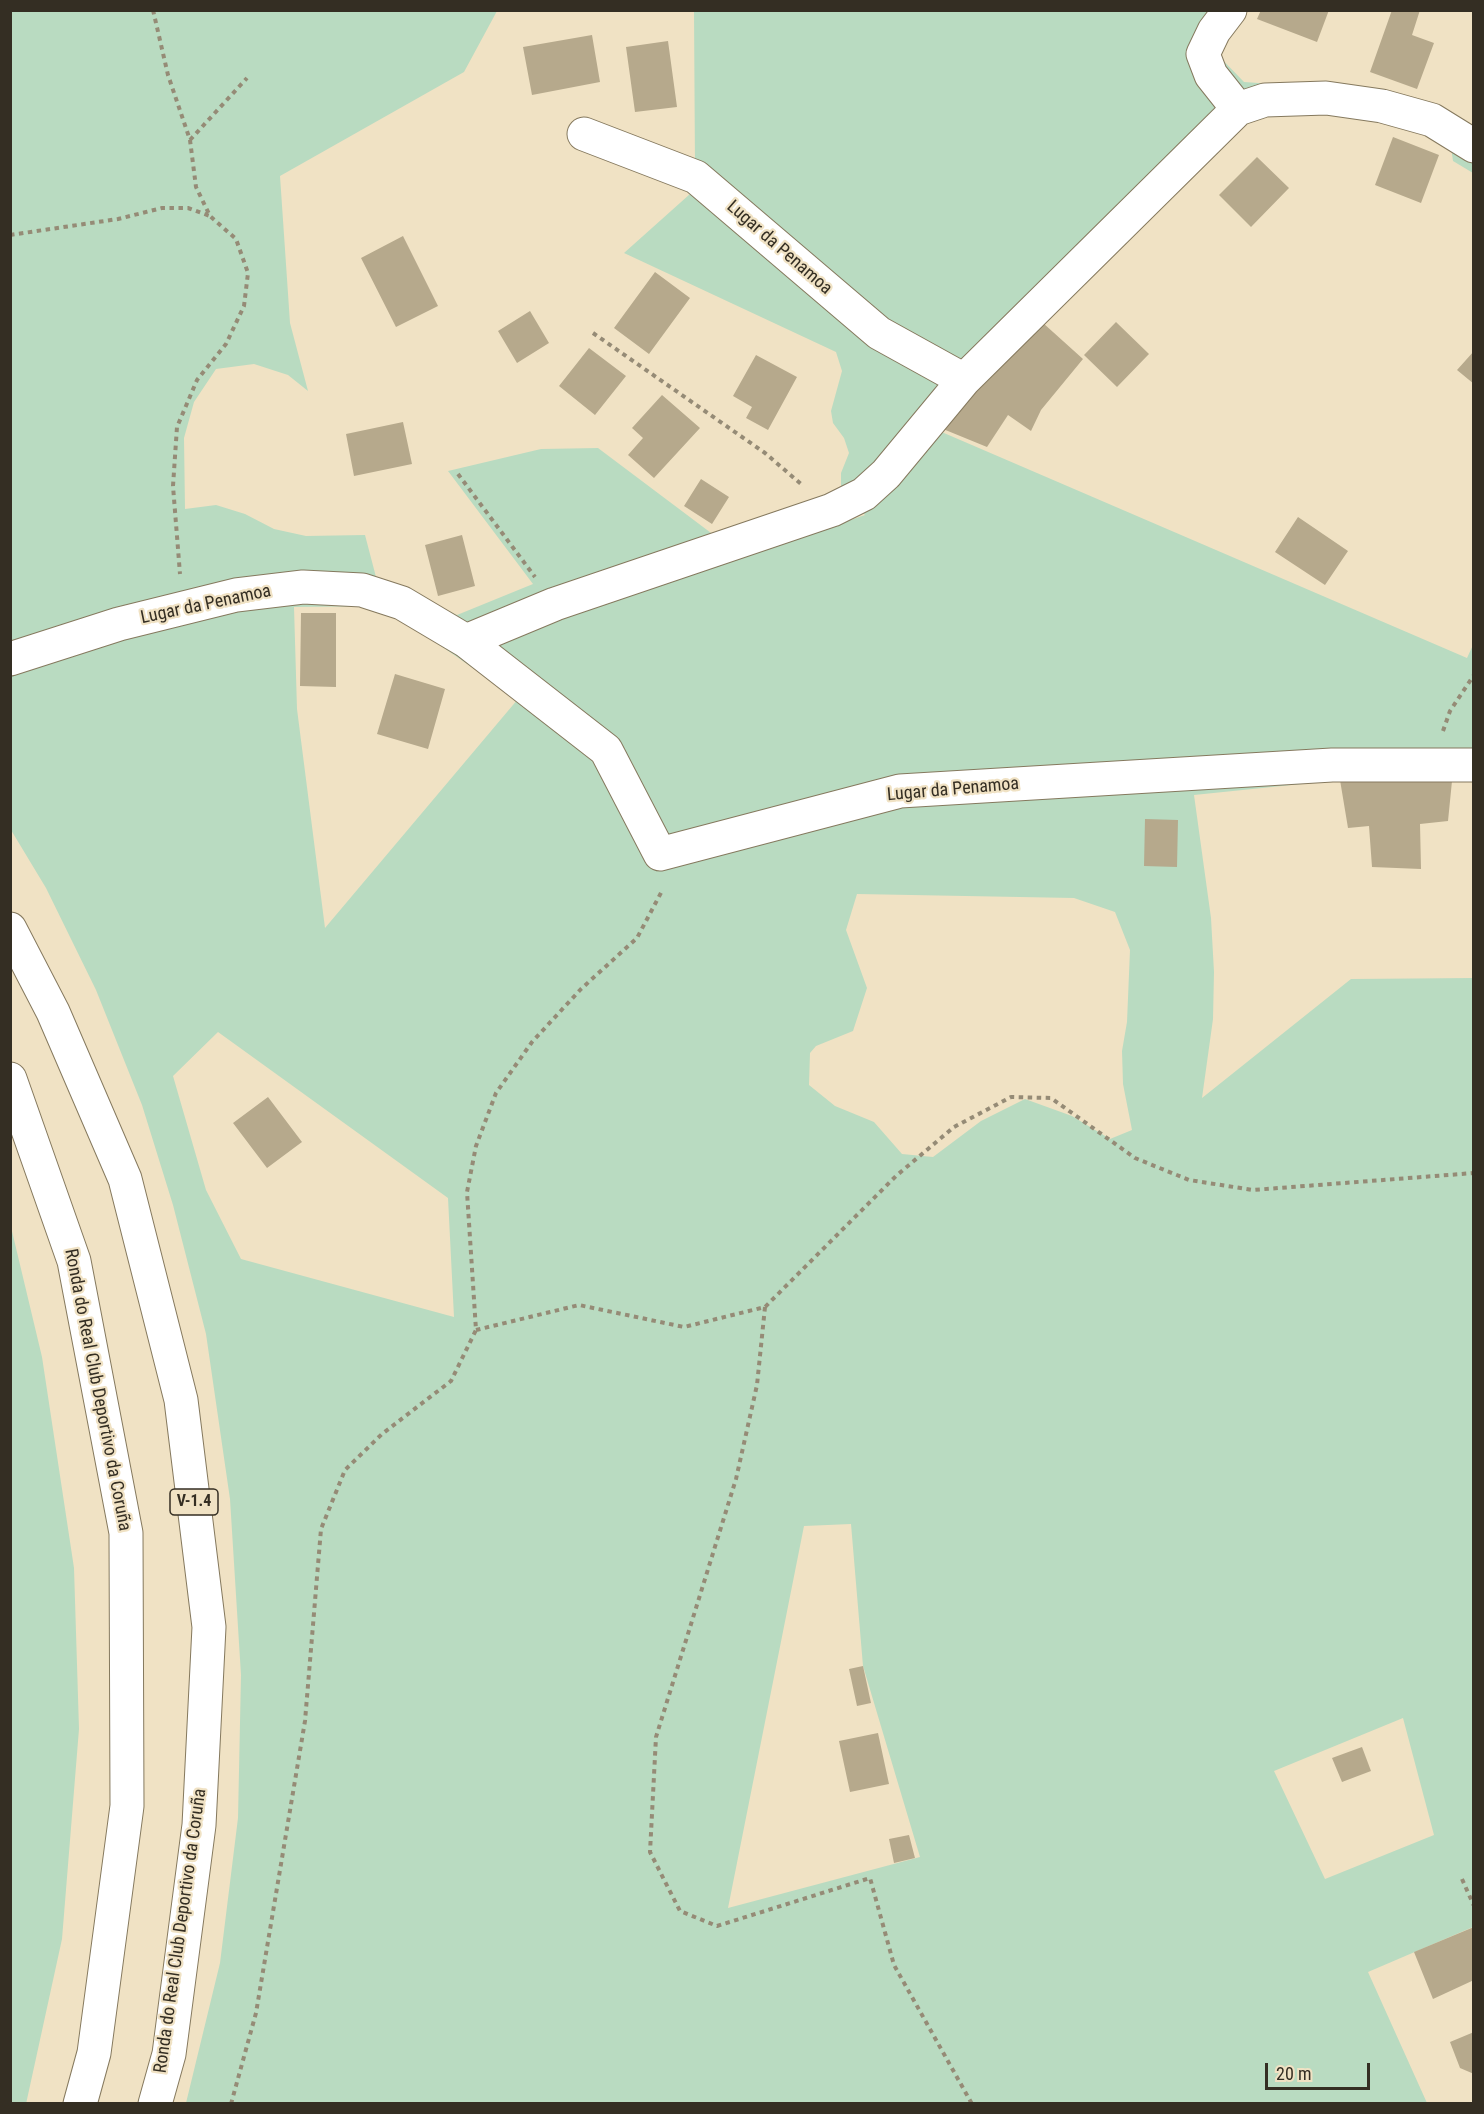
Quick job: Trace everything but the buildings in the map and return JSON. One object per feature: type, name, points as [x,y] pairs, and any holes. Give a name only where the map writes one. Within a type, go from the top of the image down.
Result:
[{"type":"main road","points":[[1230,10],[1214,31],[1203,54],[1211,75],[1238,109]]},
{"type":"main road","points":[[466,641],[555,604],[832,510],[864,494],[886,474],[964,380],[1238,109],[1265,100],[1326,98],[1382,106],[1432,120],[1473,146]]},
{"type":"main road","name":"Lugar da Penamoa","points":[[584,134],[696,177],[879,333],[964,380]]},
{"type":"main road","name":"Lugar da Penamoa","points":[[10,659],[119,624],[236,595],[303,587],[362,590],[402,603],[466,641],[606,750],[660,854],[900,791],[1332,765],[1473,765]]},
{"type":"main road","name":"Ronda do Real Club Deportivo da Coruña","points":[[10,929],[53,1012],[125,1179],[182,1400],[209,1626],[199,1825],[169,2055],[155,2103]]},
{"type":"main road","name":"Ronda do Real Club Deportivo da Coruña","points":[[10,1078],[74,1261],[126,1533],[128,1806],[94,2054],[80,2103]]},
{"type":"path","points":[[153,10],[168,75],[190,140],[196,187],[210,216],[236,240],[248,273],[244,306],[226,344],[197,380],[177,427],[173,486],[177,562],[187,607]]},
{"type":"path","points":[[190,140],[247,78]]},
{"type":"path","points":[[10,235],[118,219],[162,208],[188,208],[210,216]]},
{"type":"path","points":[[592,333],[765,453],[832,510]]},
{"type":"path","points":[[458,474],[555,604]]},
{"type":"path","points":[[1430,765],[1450,711],[1473,675]]},
{"type":"path","points":[[231,2103],[256,2013],[305,1721],[321,1529],[345,1470],[382,1434],[451,1381],[476,1330],[467,1192],[476,1146],[496,1093],[532,1042],[581,989],[637,938],[663,889],[660,854]]},
{"type":"path","points":[[476,1330],[579,1305],[684,1327],[765,1307],[896,1176],[954,1127],[1011,1097],[1051,1098],[1135,1158],[1189,1180],[1253,1190],[1473,1173]]},
{"type":"path","points":[[765,1307],[757,1385],[736,1479],[656,1737],[650,1852],[680,1911],[717,1926],[870,1878],[894,1965],[972,2103]]},
{"type":"path","points":[[1462,1880],[1473,1906]]},
{"type":"green space","points":[[11,11],[497,11],[464,72],[280,176],[290,323],[308,391],[288,375],[254,364],[216,369],[194,402],[184,438],[185,509],[216,505],[245,514],[274,529],[306,536],[365,535],[376,577],[457,615],[533,584],[448,471],[541,449],[598,448],[743,557],[865,515],[843,493],[841,486],[841,473],[849,453],[844,438],[833,423],[831,411],[842,371],[836,352],[624,253],[690,194],[695,168],[694,11],[1216,11],[1213,50],[1244,82],[1360,90],[1473,128],[1473,173],[1453,161],[1450,140],[1366,112],[1252,116],[1228,133],[937,430],[1467,658],[1473,645],[1473,782],[1340,780],[1194,795],[1211,918],[1214,972],[1213,1019],[1202,1098],[1351,979],[1473,978],[1473,1927],[1368,1972],[1427,2103],[186,2103],[220,1963],[238,1818],[241,1675],[230,1499],[206,1334],[173,1205],[142,1105],[96,990],[46,888],[11,830]],"holes":[[[383,606],[518,699],[325,928],[297,709],[294,607]],[[857,894],[1074,898],[1115,912],[1130,950],[1127,1022],[1122,1051],[1123,1084],[1132,1130],[1110,1139],[1072,1116],[1025,1099],[981,1121],[933,1157],[902,1154],[874,1122],[835,1106],[809,1085],[810,1053],[816,1046],[853,1031],[867,988],[846,930]],[[218,1032],[448,1198],[454,1317],[241,1259],[206,1190],[173,1076]],[[851,1524],[863,1666],[920,1857],[728,1908],[804,1526]],[[1403,1718],[1434,1835],[1325,1879],[1274,1771]]]},
{"type":"green space","points":[[11,1227],[42,1357],[74,1568],[79,1729],[62,1939],[26,2104],[10,2103]]}]
